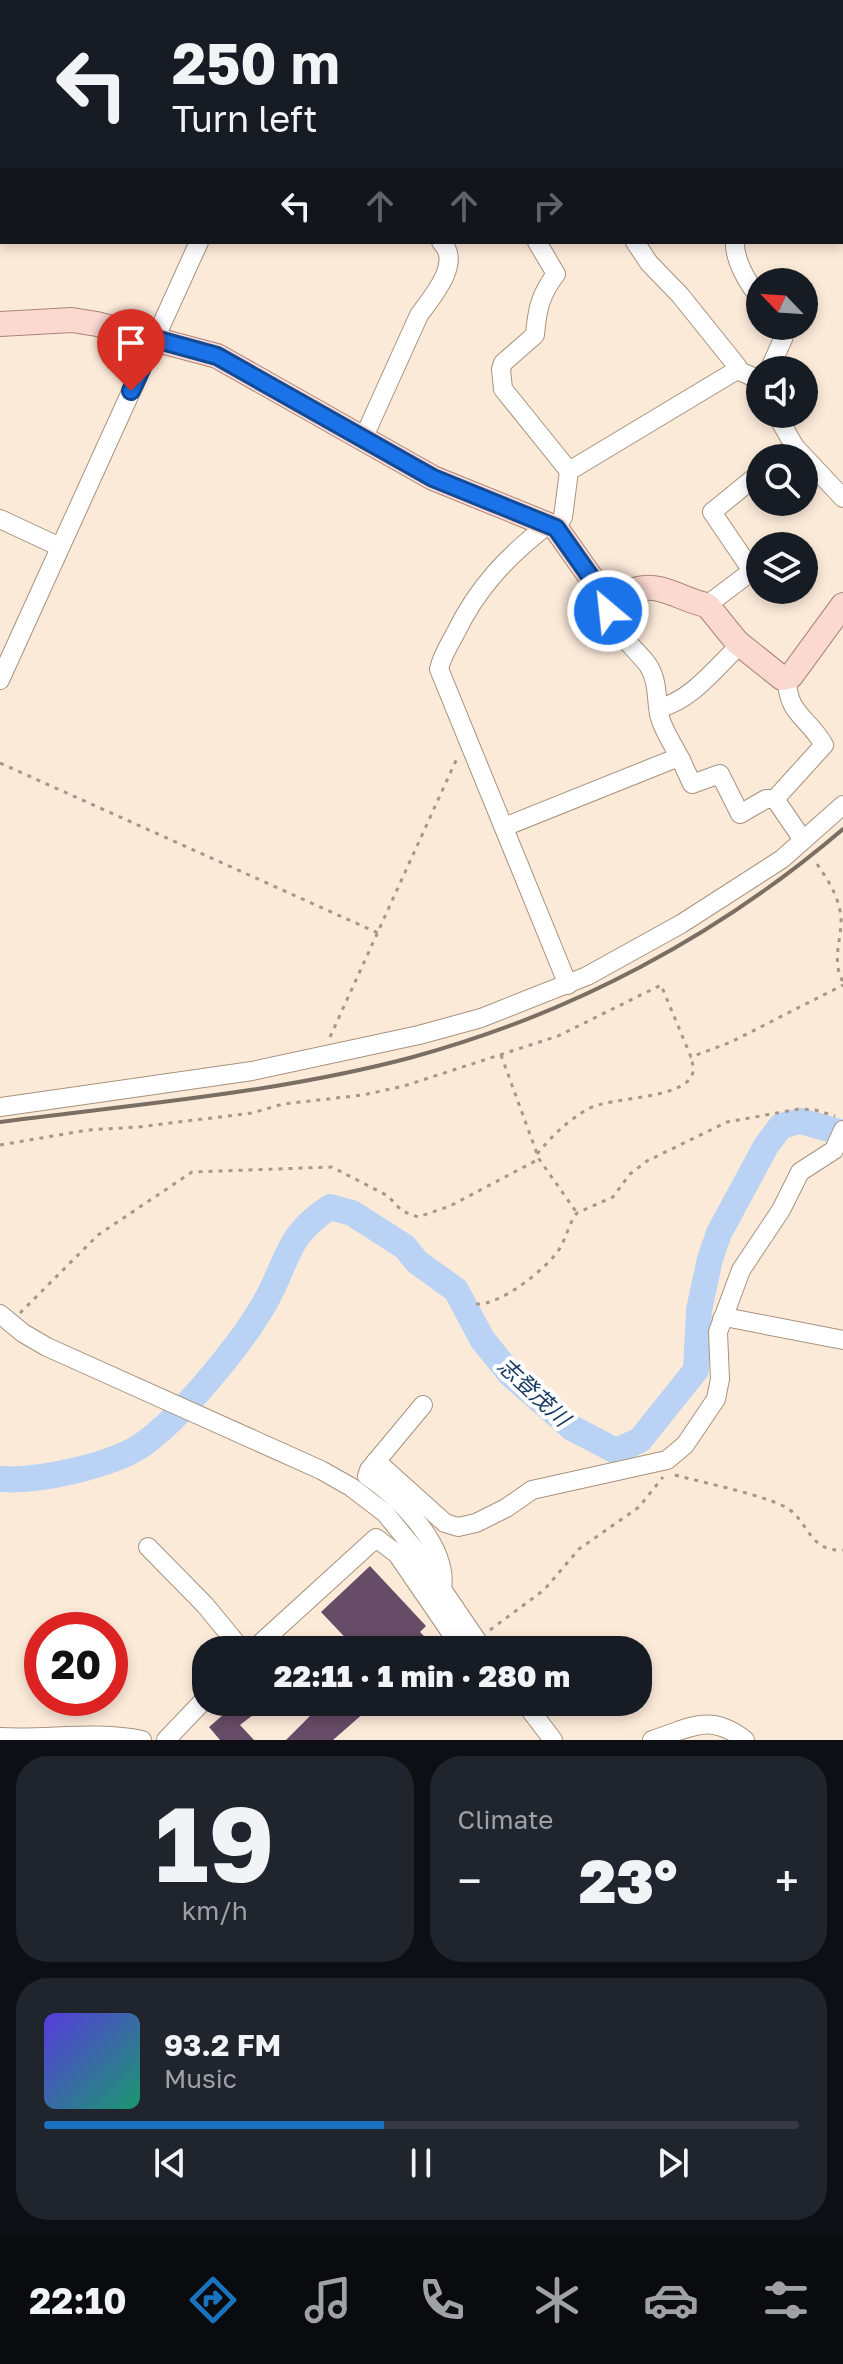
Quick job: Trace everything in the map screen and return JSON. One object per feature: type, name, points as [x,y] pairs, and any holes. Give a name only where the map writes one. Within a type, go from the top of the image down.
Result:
[{"type":"main road","points":[[0,324],[72,320],[113,327],[217,356],[433,478],[553,526],[609,603],[633,590],[654,588],[707,605],[740,645],[775,675],[787,678],[843,605]]},
{"type":"street","points":[[0,680],[198,244]]},
{"type":"street","points":[[363,439],[419,315],[431,302],[450,261],[449,250],[443,244]]},
{"type":"street","points":[[538,244],[556,274],[538,303],[535,335],[503,363],[501,377],[503,389],[569,471],[563,517],[505,560],[478,592],[439,669],[568,985]]},
{"type":"street","points":[[636,244],[737,366],[737,370]]},
{"type":"street","points":[[735,244],[739,262],[746,274]]},
{"type":"street","points":[[569,471],[737,370]]},
{"type":"street","points":[[737,370],[746,374]]},
{"type":"street","points":[[818,478],[843,498]]},
{"type":"street","points":[[707,605],[752,571],[712,512],[746,484]]},
{"type":"street","points":[[0,519],[60,547]]},
{"type":"street","points":[[609,603],[608,611],[613,622],[651,668],[659,714],[692,784],[720,774],[740,814],[766,799],[775,799],[824,745],[817,732],[789,702],[787,678]]},
{"type":"street","points":[[660,708],[688,696],[740,645]]},
{"type":"street","points":[[504,827],[674,759],[681,760]]},
{"type":"street","points":[[775,799],[803,840]]},
{"type":"street","points":[[0,1107],[252,1071],[451,1027],[568,985],[681,924],[772,866],[843,805]]},
{"type":"street","points":[[376,1461],[445,1523],[458,1527],[495,1514],[532,1490],[667,1460],[676,1455],[696,1433],[716,1399],[720,1379],[717,1340],[741,1270],[781,1210],[797,1176],[834,1150],[843,1130]]},
{"type":"street","points":[[6,1319],[47,1347],[321,1470],[362,1494],[397,1526],[475,1636]]},
{"type":"street","points":[[722,1319],[843,1340]]},
{"type":"street","points":[[423,1405],[367,1476],[393,1496],[423,1531],[442,1566],[442,1590]]},
{"type":"street","points":[[268,1636],[376,1538],[397,1554],[453,1636]]},
{"type":"street","points":[[148,1547],[230,1636]]},
{"type":"street","points":[[166,1740],[192,1713]]},
{"type":"street","points":[[535,1716],[553,1740]]},
{"type":"street","points":[[652,1740],[707,1722],[732,1730],[745,1740]]},
{"type":"street","points":[[0,1737],[142,1740]]},
{"type":"path","points":[[322,1056],[466,738]]},
{"type":"path","points":[[0,763],[378,933]]},
{"type":"path","points":[[691,1057],[731,1042],[843,983],[837,966],[841,920],[839,907],[828,880],[817,864]]},
{"type":"path","points":[[0,1145],[88,1130],[252,1113],[283,1104],[363,1095],[457,1070],[558,1036],[661,985],[694,1069],[692,1076],[681,1086],[605,1102],[588,1109],[557,1131],[538,1156],[450,1206],[418,1217],[402,1211],[388,1196],[332,1167],[192,1172],[98,1235],[6,1319]]},
{"type":"path","points":[[501,1055],[538,1156],[577,1213]]},
{"type":"path","points":[[476,1304],[485,1305],[501,1299],[540,1269],[560,1248],[577,1213],[613,1197],[624,1180],[647,1161],[727,1122],[799,1109],[843,1118]]},
{"type":"path","points":[[491,1636],[528,1604],[579,1549],[639,1507],[668,1471],[789,1509],[813,1538],[830,1550],[843,1550]]},
{"type":"building","points":[[370,1566],[426,1626],[420,1632],[424,1636],[344,1636],[321,1612]]},
{"type":"building","points":[[222,1716],[252,1716],[240,1725],[254,1740],[220,1740],[209,1727]]},
{"type":"building","points":[[310,1716],[360,1716],[333,1740],[286,1740]]},
{"type":"waterway","name":"志登茂川","points":[[0,1479],[33,1478],[93,1466],[129,1453],[158,1433],[194,1397],[245,1333],[269,1295],[298,1236],[330,1207],[352,1213],[405,1247],[417,1262],[456,1290],[482,1339],[511,1375],[572,1428],[616,1451],[640,1440],[696,1370],[699,1310],[710,1259],[719,1233],[766,1146],[781,1126],[800,1121],[843,1133]]},
{"type":"railway","points":[[0,1122],[311,1080],[413,1057],[472,1039],[586,994],[694,937],[795,868],[843,829]]},
{"type":"route","points":[[131,391],[155,339],[217,356],[433,478],[556,528],[609,603],[608,611]]}]
